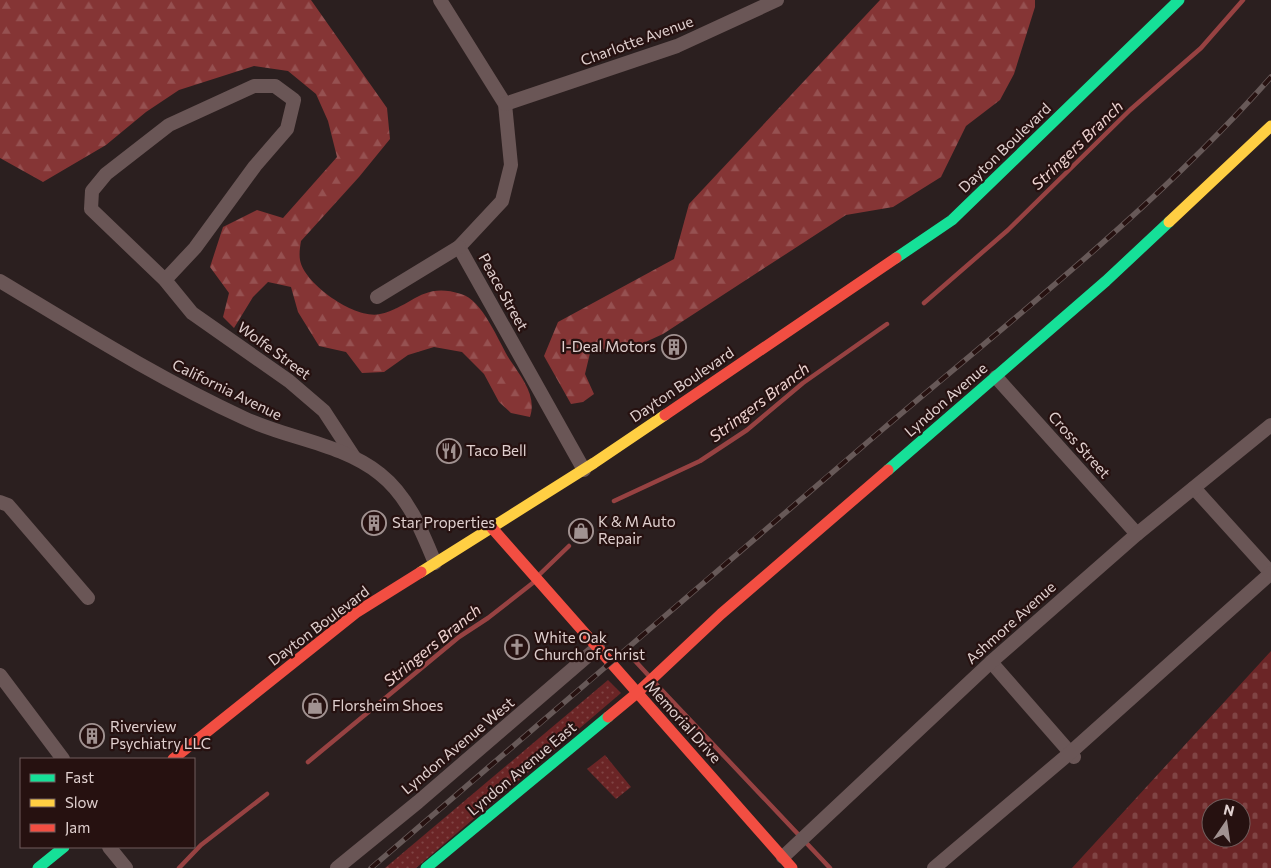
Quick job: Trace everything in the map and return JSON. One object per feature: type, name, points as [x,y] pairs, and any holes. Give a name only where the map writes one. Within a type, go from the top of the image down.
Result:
[{"type":"street","name":"Peace Street","points":[[440,0],[505,104],[511,164],[502,201],[459,246],[584,470]]},
{"type":"street","name":"Charlotte Avenue","points":[[505,104],[677,46],[777,0]]},
{"type":"street","name":"Dayton Boulevard","points":[[174,758],[357,612],[584,470],[952,220],[1179,0]]},
{"type":"street","name":"Wolfe Street","points":[[164,280],[195,248],[255,166],[287,129],[294,100],[275,86],[254,86],[169,125],[106,174],[92,191],[91,209],[164,280],[192,312],[289,381],[324,411],[354,457]]},
{"type":"street","name":"Lyndon Avenue","points":[[637,693],[721,614],[1106,281],[1270,129]]},
{"type":"street","points":[[377,297],[459,246]]},
{"type":"street","name":"California Avenue","points":[[0,281],[200,398],[266,429],[354,457],[381,475],[404,502],[419,523],[435,563]]},
{"type":"street","name":"Cross Street","points":[[996,377],[1137,534]]},
{"type":"street","name":"Ashmore Avenue","points":[[788,863],[991,662],[1137,534],[1271,425]]},
{"type":"street","points":[[934,868],[1072,754],[1271,573],[1194,488]]},
{"type":"street","points":[[0,502],[8,506],[88,598]]},
{"type":"street","name":"Memorial Drive","points":[[492,528],[788,863]]},
{"type":"street","name":"Lyndon Avenue West","points":[[337,868],[418,802],[598,647]]},
{"type":"street","points":[[991,662],[1072,754]]},
{"type":"street","points":[[0,676],[62,758]]},
{"type":"street","name":"Lyndon Avenue East","points":[[426,868],[637,693]]},
{"type":"street","points":[[38,868],[63,848]]},
{"type":"street","points":[[111,848],[126,868]]},
{"type":"green space","points":[[0,0],[311,0],[387,108],[390,139],[359,177],[301,241],[300,260],[304,269],[311,279],[332,298],[345,306],[370,314],[391,311],[418,296],[436,291],[448,291],[469,298],[476,304],[489,322],[527,387],[532,402],[530,417],[511,413],[499,402],[484,374],[462,352],[434,347],[408,355],[384,372],[362,373],[346,352],[319,346],[298,312],[291,287],[268,282],[253,297],[234,328],[223,317],[229,293],[210,267],[223,227],[257,210],[283,218],[337,157],[328,121],[316,94],[288,71],[254,66],[179,90],[146,112],[106,145],[43,182],[0,158]]},
{"type":"green space","points":[[880,0],[1035,0],[1035,7],[1014,74],[1000,100],[966,126],[941,177],[893,207],[846,215],[663,334],[628,350],[591,349],[585,374],[594,394],[583,402],[571,404],[544,356],[558,322],[674,259],[689,204]]},
{"type":"green space","points":[[1271,651],[1271,868],[1072,868]]},
{"type":"green space","points":[[608,680],[621,693],[416,868],[385,868]]},
{"type":"green space","points":[[605,755],[631,787],[616,799],[587,769]]},
{"type":"waterway","name":"Stringers Branch","points":[[924,303],[1008,230],[1130,110],[1201,48],[1243,0]]},
{"type":"waterway","name":"Stringers Branch","points":[[614,501],[700,461],[747,430],[803,383],[887,324]]},
{"type":"waterway","name":"Stringers Branch","points":[[540,574],[569,546]]},
{"type":"waterway","name":"Stringers Branch","points":[[308,762],[459,637],[488,618],[534,582]]},
{"type":"waterway","points":[[626,651],[649,676]]},
{"type":"waterway","points":[[656,684],[830,868]]},
{"type":"waterway","name":"Stringers Branch","points":[[179,868],[201,845],[267,794]]},
{"type":"railway","points":[[371,868],[1083,260],[1180,171],[1271,77]]},
{"type":"traffic: fast","points":[[896,258],[952,220],[1179,0]]},
{"type":"traffic: fast","points":[[888,470],[1106,281],[1169,222]]},
{"type":"traffic: fast","points":[[426,868],[608,717]]},
{"type":"traffic: fast","points":[[38,868],[63,848]]},
{"type":"traffic: slow","points":[[1169,222],[1271,126]]},
{"type":"traffic: slow","points":[[421,572],[594,463],[665,415]]},
{"type":"traffic: jam","points":[[665,415],[896,258]]},
{"type":"traffic: jam","points":[[608,717],[637,693],[721,614],[888,470]]},
{"type":"traffic: jam","points":[[492,528],[792,868]]},
{"type":"traffic: jam","points":[[174,758],[357,612],[421,572]]},
{"type":"place","name":"I-Deal Motors","points":[[674,347]]},
{"type":"place","name":"Taco Bell","points":[[449,451]]},
{"type":"place","name":"Star Properties","points":[[374,523]]},
{"type":"place","name":"K & M Auto Repair","points":[[581,531]]},
{"type":"place","name":"White Oak Church of Christ","points":[[517,647]]},
{"type":"place","name":"Florsheim Shoes","points":[[315,706]]},
{"type":"place","name":"Riverview Psychiatry LLC","points":[[92,736]]}]
